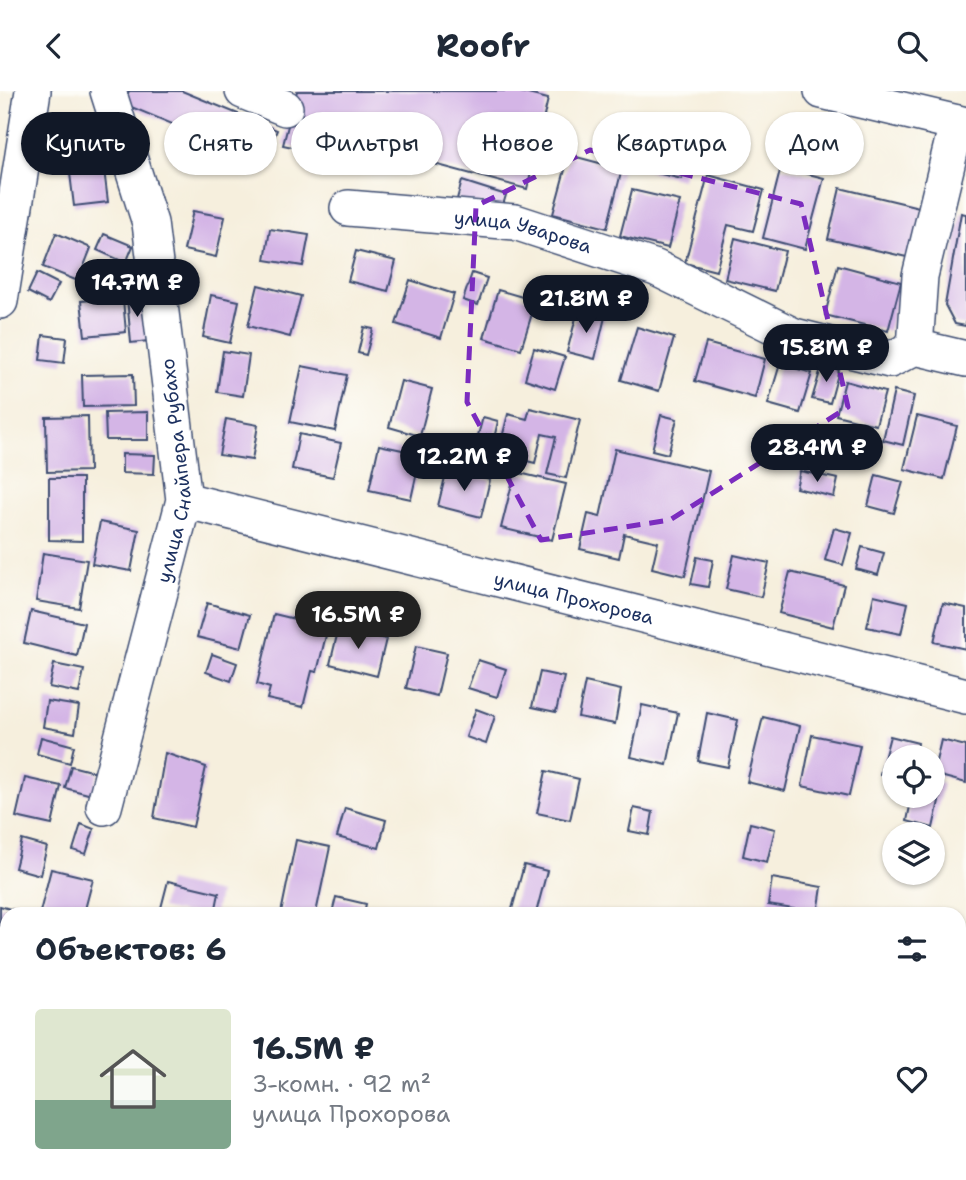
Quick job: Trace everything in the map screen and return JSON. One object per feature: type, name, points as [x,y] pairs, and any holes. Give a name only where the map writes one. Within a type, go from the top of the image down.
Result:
[{"type":"street","points":[[0,301],[28,91]]},
{"type":"street","name":"улица Снайпера Рубахо","points":[[104,807],[184,500],[150,223],[108,91]]},
{"type":"street","points":[[243,91],[285,108]]},
{"type":"street","points":[[822,91],[962,124],[954,188],[920,276],[915,347],[966,359]]},
{"type":"street","name":"улица Уварова","points":[[348,208],[515,222],[656,268],[794,336],[890,359],[915,347]]},
{"type":"street","name":"улица Прохорова","points":[[184,500],[966,696]]},
{"type":"highlighted area","points":[[590,150],[801,204],[848,407],[670,520],[541,540],[467,402],[476,206]]},
{"type":"building","points":[[129,91],[182,91],[233,112],[164,112],[164,121],[150,115],[150,112],[124,104]]},
{"type":"building","points":[[297,91],[516,91],[548,99],[545,112],[457,112],[457,170],[443,166],[443,112],[292,112]]},
{"type":"building","points":[[291,114],[291,147],[283,145]]},
{"type":"building","points":[[578,157],[592,161],[592,175],[620,175],[607,228],[553,214],[564,175],[578,175]]},
{"type":"building","points":[[70,175],[105,175],[108,202],[74,206]]},
{"type":"building","points":[[475,175],[530,175],[527,189]]},
{"type":"building","points":[[665,175],[683,175],[682,179]]},
{"type":"building","points":[[708,175],[764,190],[753,231],[728,225],[716,271],[685,263]]},
{"type":"building","points":[[779,175],[812,175],[824,178],[805,249],[763,238]]},
{"type":"building","points":[[462,181],[506,195],[501,212],[457,199]]},
{"type":"building","points":[[840,188],[923,208],[911,258],[828,239]]},
{"type":"building","points":[[632,190],[680,201],[668,248],[620,236]]},
{"type":"building","points":[[193,211],[225,217],[216,257],[184,250]]},
{"type":"building","points":[[961,213],[966,214],[966,326],[955,324],[945,305]]},
{"type":"building","points":[[270,229],[309,235],[303,266],[265,260]]},
{"type":"building","points":[[56,233],[91,248],[78,281],[43,267]]},
{"type":"building","points":[[104,234],[133,246],[126,263],[97,250]]},
{"type":"building","points":[[735,238],[785,251],[775,291],[725,279]]},
{"type":"building","points":[[356,251],[396,261],[388,291],[348,281]]},
{"type":"building","points":[[838,265],[901,282],[888,331],[825,315]]},
{"type":"building","points":[[37,273],[59,284],[49,303],[28,292]]},
{"type":"building","points":[[472,273],[487,278],[478,305],[463,300]]},
{"type":"building","points":[[121,279],[126,332],[85,336],[81,301],[92,300],[91,282]]},
{"type":"building","points":[[410,280],[454,294],[441,338],[396,324]]},
{"type":"building","points":[[258,285],[301,296],[290,337],[248,326]]},
{"type":"building","points":[[498,290],[536,301],[521,349],[484,338]]},
{"type":"building","points":[[143,295],[148,341],[131,343],[127,297]]},
{"type":"building","points":[[211,295],[239,301],[230,343],[203,337]]},
{"type":"building","points":[[578,310],[605,317],[595,359],[567,352]]},
{"type":"building","points":[[364,327],[373,329],[366,355],[358,353]]},
{"type":"building","points":[[637,327],[674,338],[659,391],[621,380]]},
{"type":"building","points":[[43,335],[67,338],[64,363],[40,360]]},
{"type":"building","points":[[706,343],[765,359],[755,398],[695,381]]},
{"type":"building","points":[[534,348],[565,357],[555,389],[525,379]]},
{"type":"building","points":[[223,351],[249,355],[243,396],[217,392]]},
{"type":"building","points":[[780,364],[812,373],[800,413],[768,404]]},
{"type":"building","points":[[822,365],[839,370],[830,403],[812,399]]},
{"type":"building","points":[[302,366],[347,375],[335,431],[290,422]]},
{"type":"building","points":[[133,374],[134,406],[83,407],[82,375]]},
{"type":"building","points":[[401,381],[432,389],[420,436],[389,427]]},
{"type":"building","points":[[845,381],[885,392],[876,425],[836,415]]},
{"type":"building","points":[[894,391],[914,396],[903,445],[883,440]]},
{"type":"building","points":[[530,408],[580,420],[566,478],[547,474],[556,437],[542,434],[535,463],[498,454],[508,414],[527,419]]},
{"type":"building","points":[[148,412],[148,440],[106,440],[105,413]]},
{"type":"building","points":[[661,415],[677,419],[668,454],[652,450]]},
{"type":"building","points":[[88,416],[89,471],[47,472],[46,417]]},
{"type":"building","points":[[917,416],[957,426],[944,479],[904,469]]},
{"type":"building","points":[[483,417],[498,421],[493,443],[477,439]]},
{"type":"building","points":[[226,419],[258,425],[252,460],[219,455]]},
{"type":"building","points":[[299,434],[341,443],[333,477],[292,469]]},
{"type":"building","points":[[379,445],[421,454],[411,499],[369,490]]},
{"type":"building","points":[[615,449],[709,471],[685,576],[652,568],[658,542],[624,534],[619,558],[580,549],[588,514],[600,517]]},
{"type":"building","points":[[122,454],[155,455],[154,474],[122,473]]},
{"type":"building","points":[[447,469],[490,480],[481,517],[438,506]]},
{"type":"building","points":[[800,471],[838,479],[834,497],[796,488]]},
{"type":"building","points":[[515,472],[566,484],[552,540],[501,528]]},
{"type":"building","points":[[876,475],[903,482],[894,513],[868,506]]},
{"type":"building","points":[[49,478],[82,478],[82,541],[49,540]]},
{"type":"building","points":[[100,522],[139,530],[131,571],[92,564]]},
{"type":"building","points":[[834,528],[852,533],[843,565],[825,560]]},
{"type":"building","points":[[862,547],[884,553],[878,575],[856,569]]},
{"type":"building","points":[[43,553],[87,560],[79,608],[36,601]]},
{"type":"building","points":[[734,555],[769,563],[761,597],[726,589]]},
{"type":"building","points":[[697,557],[713,560],[708,587],[691,584]]},
{"type":"building","points":[[790,572],[844,585],[833,627],[779,613]]},
{"type":"building","points":[[874,595],[908,603],[901,634],[867,627]]},
{"type":"building","points":[[207,603],[250,615],[241,648],[197,637]]},
{"type":"building","points":[[943,603],[966,608],[966,649],[934,642]]},
{"type":"building","points":[[31,611],[84,623],[77,656],[24,643]]},
{"type":"building","points":[[274,614],[328,627],[317,672],[312,671],[303,707],[267,699],[270,688],[257,684]]},
{"type":"building","points":[[339,627],[386,639],[377,676],[330,664]]},
{"type":"building","points":[[416,646],[447,653],[437,696],[406,688]]},
{"type":"building","points":[[212,654],[237,663],[231,681],[206,672]]},
{"type":"building","points":[[478,660],[506,669],[497,697],[468,688]]},
{"type":"building","points":[[54,664],[84,670],[79,693],[49,687]]},
{"type":"building","points":[[540,672],[564,677],[556,712],[532,707]]},
{"type":"building","points":[[585,682],[621,690],[615,724],[578,717]]},
{"type":"building","points":[[47,701],[79,706],[75,733],[43,727]]},
{"type":"building","points":[[642,705],[678,713],[667,765],[631,757]]},
{"type":"building","points":[[476,709],[495,716],[486,744],[466,737]]},
{"type":"building","points":[[707,713],[738,720],[728,767],[698,761]]},
{"type":"building","points":[[763,717],[800,726],[785,791],[747,782]]},
{"type":"building","points":[[812,735],[860,745],[849,796],[802,786]]},
{"type":"building","points":[[890,736],[918,743],[918,745],[888,745]]},
{"type":"building","points":[[41,737],[74,746],[70,763],[37,754]]},
{"type":"building","points":[[941,740],[966,746],[966,783],[945,777],[945,745],[940,745]]},
{"type":"building","points":[[165,753],[206,767],[193,827],[154,818]]},
{"type":"building","points":[[71,766],[98,773],[92,795],[65,788]]},
{"type":"building","points":[[546,771],[579,779],[570,820],[537,813]]},
{"type":"building","points":[[25,778],[61,786],[52,825],[16,817]]},
{"type":"building","points":[[345,808],[386,820],[379,848],[337,837]]},
{"type":"building","points":[[634,808],[653,812],[649,835],[629,831]]},
{"type":"building","points":[[910,808],[937,808],[934,822],[907,821]]},
{"type":"building","points":[[750,823],[775,829],[767,862],[743,856]]},
{"type":"building","points":[[81,824],[94,829],[86,854],[73,850]]},
{"type":"building","points":[[22,840],[47,847],[40,875],[15,868]]},
{"type":"building","points":[[296,840],[330,847],[317,907],[282,907]]},
{"type":"building","points":[[524,865],[547,871],[538,907],[513,907]]},
{"type":"building","points":[[51,869],[93,879],[86,907],[41,907]]},
{"type":"building","points":[[772,878],[822,887],[819,907],[768,905]]},
{"type":"building","points":[[168,881],[219,893],[216,907],[161,907]]},
{"type":"building","points":[[336,897],[366,904],[365,907],[334,907]]}]
